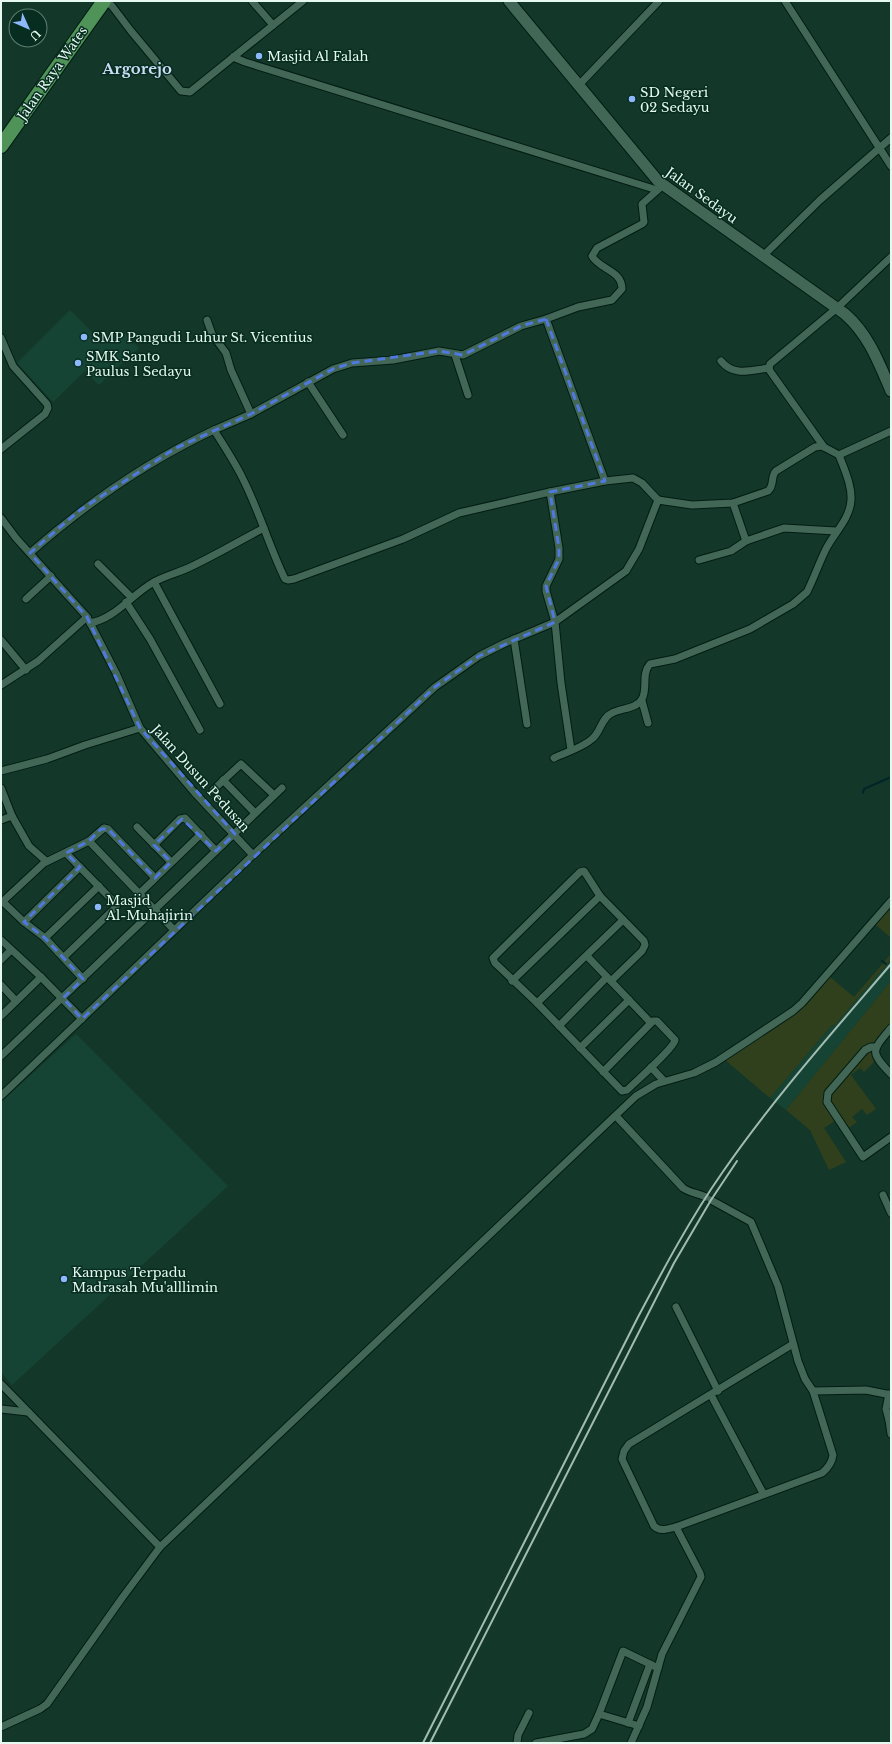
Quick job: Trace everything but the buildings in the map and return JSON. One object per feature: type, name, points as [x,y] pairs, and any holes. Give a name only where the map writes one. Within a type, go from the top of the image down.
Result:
[{"type":"highway","name":"Jalan Raya Wates","points":[[1,146],[105,1]]},
{"type":"street","points":[[105,1],[112,6],[181,91],[185,93],[190,92],[302,1]]},
{"type":"street","points":[[252,1],[273,25]]},
{"type":"street","name":"Jalan Sedayu","points":[[509,1],[654,177],[660,188],[763,256],[845,314],[860,329],[874,351],[891,391]]},
{"type":"street","points":[[578,86],[659,1]]},
{"type":"street","points":[[785,1],[891,166]]},
{"type":"street","points":[[233,57],[252,65],[660,188]]},
{"type":"street","points":[[763,256],[820,200],[891,138]]},
{"type":"street","points":[[30,553],[80,510],[176,448],[251,414],[333,369],[352,363],[393,360],[439,351],[446,351],[455,355],[463,355],[521,326],[546,319],[578,307],[612,300],[619,295],[622,289],[621,279],[596,262],[592,256],[593,252],[597,248],[644,223],[642,204],[660,188]]},
{"type":"street","points":[[769,368],[773,360],[837,308],[891,257]]},
{"type":"street","points":[[546,319],[605,481]]},
{"type":"street","points":[[206,320],[214,338],[226,353],[231,370],[251,414]]},
{"type":"street","points":[[1,338],[13,366],[47,404],[48,408],[45,414],[1,449]]},
{"type":"street","points":[[455,355],[468,395]]},
{"type":"street","points":[[722,361],[728,369],[736,372],[769,368]]},
{"type":"street","points":[[648,723],[642,701],[646,670],[650,664],[675,659],[750,629],[799,600],[807,592],[825,550],[836,531],[846,519],[851,500],[850,488],[839,455],[824,447],[769,368]]},
{"type":"street","points":[[308,382],[343,435]]},
{"type":"street","points":[[214,430],[243,478],[285,579],[291,580],[403,539],[459,513],[605,481],[630,478],[636,479],[662,501],[692,505],[732,503],[768,491],[772,486],[773,475],[776,471],[815,447],[824,447]]},
{"type":"street","points":[[839,455],[891,431]]},
{"type":"street","points":[[550,492],[559,548],[559,559],[546,586],[555,622],[561,684],[570,746]]},
{"type":"street","points":[[1,1096],[253,855],[442,681],[479,656],[514,639],[555,622],[626,571],[639,549],[662,501]]},
{"type":"street","points":[[732,503],[746,541]]},
{"type":"street","name":"Jalan Dusun Pedusan","points":[[1,518],[89,620],[116,673],[140,728],[194,792],[235,834],[253,855]]},
{"type":"street","points":[[1,685],[26,670],[89,620],[100,622],[154,582],[187,568],[264,528]]},
{"type":"street","points":[[699,560],[731,551],[746,541],[784,528],[836,531]]},
{"type":"street","points":[[98,564],[129,600],[200,730]]},
{"type":"street","points":[[26,599],[51,576]]},
{"type":"street","points":[[154,582],[220,704]]},
{"type":"street","points":[[514,639],[527,724]]},
{"type":"street","points":[[1,640],[26,670]]},
{"type":"street","points":[[554,758],[570,746],[593,739],[603,720],[611,713],[636,705],[642,701]]},
{"type":"street","points":[[1,771],[47,759],[85,744],[140,728]]},
{"type":"street","points":[[213,790],[239,765],[242,764],[274,795]]},
{"type":"street","points":[[223,780],[255,813]]},
{"type":"street","points":[[1,788],[12,816],[31,849],[46,861]]},
{"type":"street","points":[[1,1056],[282,788]]},
{"type":"street","points":[[1,820],[12,816]]},
{"type":"street","points":[[154,845],[182,819],[187,820],[216,851]]},
{"type":"street","points":[[137,827],[171,862]]},
{"type":"street","points":[[83,979],[45,938],[24,922],[2,902],[46,861],[89,841],[101,829],[104,828],[108,829],[155,878]]},
{"type":"street","points":[[140,893],[201,834]]},
{"type":"street","points":[[89,841],[174,930]]},
{"type":"street","points":[[64,957],[116,907],[116,904],[66,853]]},
{"type":"street","points":[[24,922],[80,867]]},
{"type":"street","points":[[559,1026],[609,979],[642,951],[645,945],[644,941],[600,896],[584,871],[580,872],[494,955],[493,960],[512,981],[537,1003],[619,1089],[625,1091],[675,1042],[673,1038],[656,1021],[650,1022],[603,1072]]},
{"type":"street","points":[[45,938],[99,886]]},
{"type":"street","points":[[512,981],[600,896]]},
{"type":"street","points":[[1,1727],[40,1709],[47,1704],[160,1547],[636,1096],[650,1086],[694,1073],[716,1062],[793,1011],[802,1003],[891,901]]},
{"type":"street","points":[[537,1003],[623,920]]},
{"type":"street","points":[[1,940],[63,998],[82,1018]]},
{"type":"street","points":[[1,960],[11,950]]},
{"type":"street","points":[[587,956],[650,1022]]},
{"type":"street","points":[[1,1016],[41,977]]},
{"type":"street","points":[[1,985],[16,1001]]},
{"type":"street","points":[[580,1048],[629,1000]]},
{"type":"street","points":[[891,1028],[876,1047],[878,1060],[891,1074]]},
{"type":"street","points":[[876,1047],[870,1047],[865,1050],[826,1098],[827,1102],[863,1157],[891,1138]]},
{"type":"street","points":[[651,1067],[664,1081]]},
{"type":"street","points":[[640,1077],[650,1086]]},
{"type":"street","points":[[616,1116],[686,1191],[698,1192],[751,1222],[778,1286],[793,1344],[802,1371],[813,1391],[833,1455],[827,1469],[822,1472],[676,1527],[663,1530],[657,1529],[654,1526],[622,1459],[629,1444],[793,1344]]},
{"type":"street","points":[[883,1195],[891,1212]]},
{"type":"street","points":[[676,1307],[718,1391]]},
{"type":"street","points":[[1,1384],[160,1547]]},
{"type":"street","points":[[813,1391],[860,1390],[890,1395],[886,1409],[890,1417],[891,1434]]},
{"type":"street","points":[[711,1395],[763,1493]]},
{"type":"street","points":[[1,1409],[28,1412]]},
{"type":"street","points":[[631,1743],[654,1685],[662,1654],[700,1577],[700,1573],[676,1527]]},
{"type":"street","points":[[536,1743],[584,1734],[592,1729],[624,1651],[658,1668]]},
{"type":"street","points":[[628,1723],[650,1664]]},
{"type":"street","points":[[517,1743],[518,1735],[529,1713]]},
{"type":"street","points":[[599,1714],[639,1726]]},
{"type":"highlighted area","points":[[546,319],[605,481],[550,492],[559,548],[559,559],[546,586],[555,622],[479,656],[435,687],[82,1019],[63,998],[83,979],[45,938],[24,922],[80,867],[66,853],[89,841],[101,829],[108,829],[155,878],[171,862],[154,845],[182,819],[216,851],[235,834],[140,728],[87,617],[30,553],[80,510],[176,448],[251,414],[333,369],[352,363],[439,351],[463,355],[521,326]]},
{"type":"shaded area","name":"SMK Santo Paulus 1 Sedayu","points":[[70,310],[102,342],[107,338],[113,343],[124,333],[139,348],[99,385],[85,371],[53,402],[17,363]]},
{"type":"shaded area","points":[[891,905],[891,938],[875,924]]},
{"type":"shaded area","points":[[891,954],[891,959],[770,1098],[725,1060],[795,1013],[829,976],[854,997]]},
{"type":"shaded area","points":[[891,959],[891,981],[786,1110],[770,1098],[832,1025],[834,1026]]},
{"type":"shaded area","points":[[891,981],[891,1024],[874,1044],[873,1054],[875,1061],[864,1072],[860,1068],[851,1075],[876,1109],[867,1115],[862,1109],[852,1117],[857,1122],[846,1130],[839,1118],[824,1128],[846,1162],[829,1170],[810,1130],[786,1110]]},
{"type":"shaded area","name":"Kampus Terpadu Madrasah Mu'alllimin","points":[[76,1034],[228,1186],[12,1385],[1,1372],[1,1102]]},
{"type":"waterway","points":[[884,360],[886,365]]},
{"type":"waterway","points":[[863,793],[864,789],[891,777]]},
{"type":"waterway","points":[[882,961],[886,964]]},
{"type":"railway","points":[[423,1743],[638,1317],[688,1226],[710,1190],[762,1119],[804,1066],[891,964]]},
{"type":"railway","points":[[430,1743],[674,1263],[711,1200],[737,1161]]},
{"type":"place","name":"Masjid Al Falah","points":[[259,56]]},
{"type":"place","name":"SD Negeri 02 Sedayu","points":[[632,99]]},
{"type":"place","name":"SMP Pangudi Luhur St. Vicentius","points":[[84,337]]},
{"type":"place","name":"SMK Santo Paulus 1 Sedayu","points":[[78,363]]},
{"type":"place","name":"Masjid Al-Muhajirin","points":[[98,907]]},
{"type":"place","name":"Kampus Terpadu Madrasah Mu'alllimin","points":[[64,1279]]},
{"type":"district","name":"Argorejo","points":[[137,69]]}]
